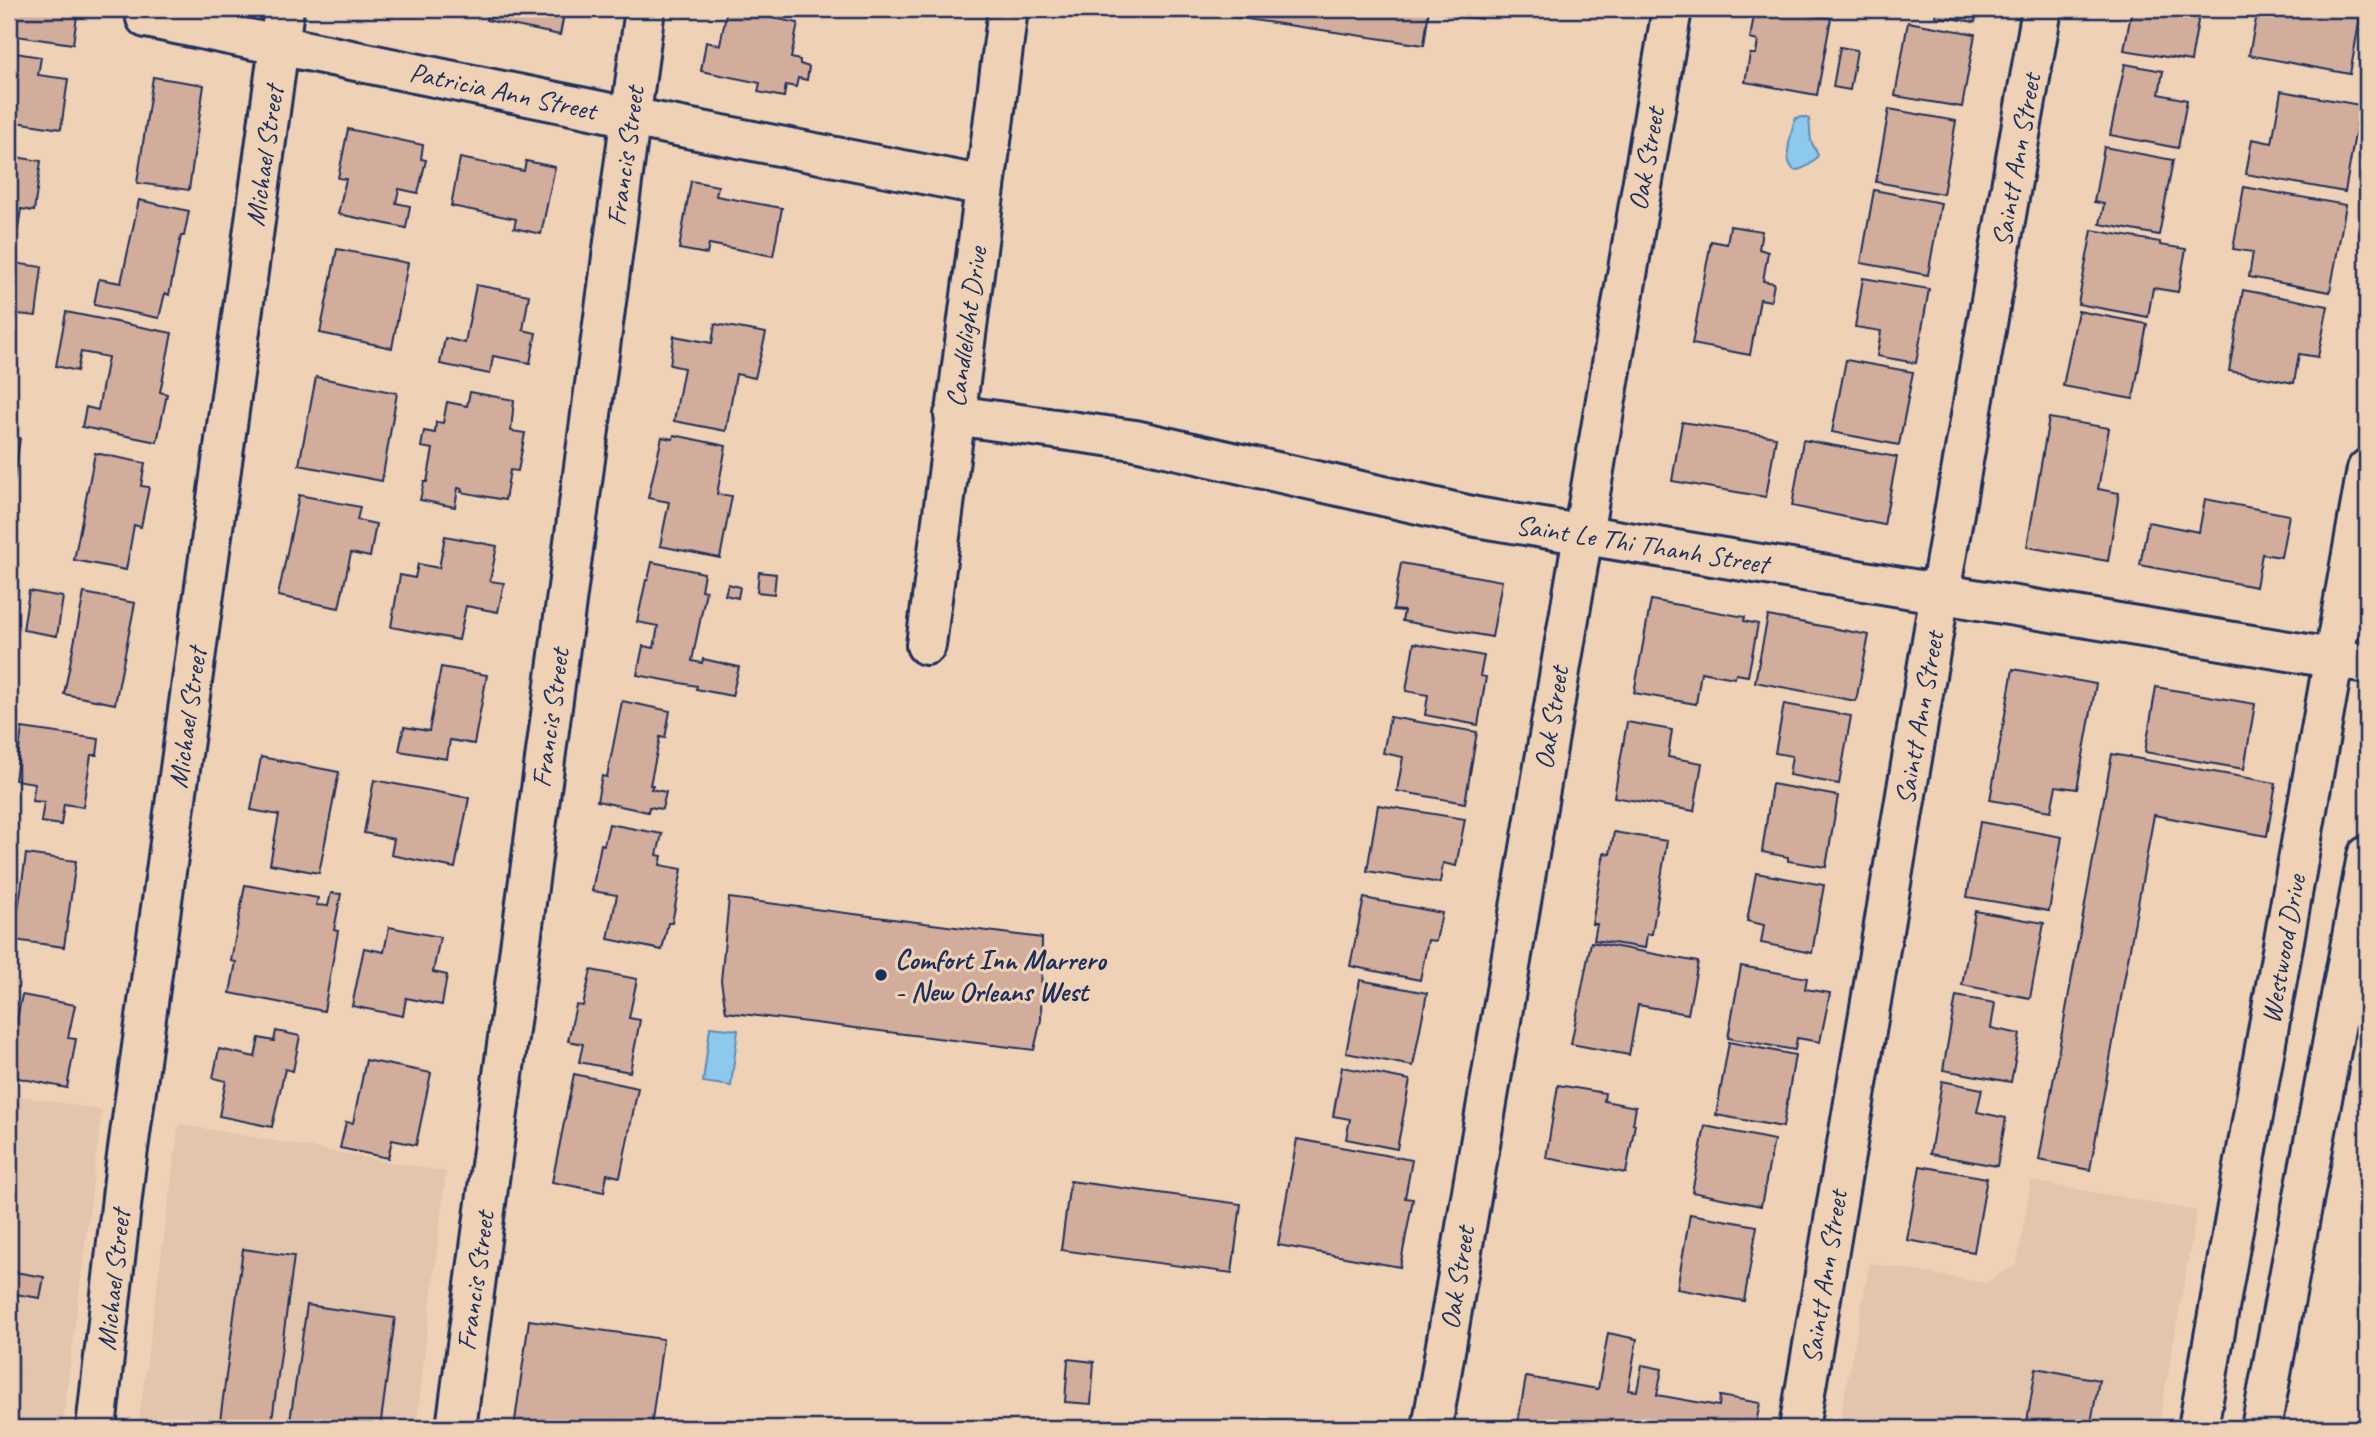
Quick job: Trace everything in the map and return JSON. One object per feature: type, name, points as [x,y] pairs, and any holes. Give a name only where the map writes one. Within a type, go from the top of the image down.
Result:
[{"type":"street","name":"Francis Street","points":[[456,1428],[645,9]]},
{"type":"street","name":"Candlelight Drive","points":[[926,645],[1009,9]]},
{"type":"street","name":"Oak Street","points":[[1432,1428],[1672,9]]},
{"type":"street","name":"Saintt Ann Street","points":[[1799,1428],[2042,9]]},
{"type":"street","name":"Patricia Ann Street","points":[[146,18],[282,27],[630,117],[985,186]]},
{"type":"street","name":"Michael Street","points":[[96,1428],[125,1171],[282,27]]},
{"type":"street","name":"Saint Le Thi Thanh Street","points":[[954,415],[1135,440],[1476,517],[2350,661]]},
{"type":"street","name":"Westwood Drive","points":[[2198,1428],[2350,661],[2367,469]]},
{"type":"street","points":[[2261,1428],[2367,856]]},
{"type":"shaded area","points":[[9,1094],[102,1110],[62,1428],[9,1428]]},
{"type":"shaded area","points":[[179,1124],[446,1172],[416,1428],[138,1428]]},
{"type":"shaded area","points":[[2031,1181],[2197,1211],[2158,1428],[1838,1428],[1870,1263],[1985,1283],[2017,1264]]},
{"type":"water","points":[[1796,118],[1809,119],[1811,141],[1818,155],[1808,166],[1794,170],[1790,165],[1788,148],[1794,122]]},
{"type":"water","points":[[710,1027],[738,1030],[731,1086],[703,1082]]},
{"type":"building","points":[[9,9],[78,9],[73,44],[9,35]]},
{"type":"building","points":[[429,9],[459,9],[458,14]]},
{"type":"building","points":[[488,9],[565,9],[560,35],[486,20]]},
{"type":"building","points":[[727,9],[798,23],[791,58],[800,60],[800,64],[809,67],[807,80],[798,78],[796,87],[786,85],[784,97],[758,92],[760,83],[701,71],[706,42],[720,45]]},
{"type":"building","points":[[1234,9],[1429,9],[1424,45],[1233,17]]},
{"type":"building","points":[[1429,9],[1484,9],[1482,19]]},
{"type":"building","points":[[1755,9],[1775,9],[1831,18],[1817,95],[1745,82],[1750,54],[1756,54],[1758,41],[1750,39]]},
{"type":"building","points":[[1937,9],[1977,9],[1975,22],[1935,16]]},
{"type":"building","points":[[2132,9],[2171,9],[2199,15],[2191,61],[2124,50]]},
{"type":"building","points":[[2258,9],[2343,9],[2361,12],[2350,74],[2249,55]]},
{"type":"building","points":[[1908,22],[1975,34],[1962,107],[1895,96]]},
{"type":"building","points":[[1840,47],[1857,50],[1850,90],[1833,87]]},
{"type":"building","points":[[9,52],[41,57],[38,75],[68,79],[61,129],[9,121]]},
{"type":"building","points":[[2125,64],[2163,71],[2159,94],[2187,100],[2178,148],[2110,135]]},
{"type":"building","points":[[153,77],[204,85],[189,190],[137,183]]},
{"type":"building","points":[[2281,91],[2360,105],[2345,192],[2246,174],[2252,139],[2272,143]]},
{"type":"building","points":[[1889,109],[1956,121],[1943,194],[1876,182]]},
{"type":"building","points":[[348,129],[423,145],[421,159],[426,160],[418,193],[399,189],[396,203],[410,206],[406,228],[338,214],[346,179],[338,178]]},
{"type":"building","points":[[2104,147],[2173,160],[2159,235],[2100,224],[2104,204],[2094,202]]},
{"type":"building","points":[[9,156],[41,161],[34,211],[21,209],[18,229],[9,227]]},
{"type":"building","points":[[460,158],[524,171],[526,161],[555,167],[541,234],[514,228],[516,219],[451,206]]},
{"type":"building","points":[[691,181],[718,186],[716,196],[782,208],[773,256],[709,244],[707,254],[679,249]]},
{"type":"building","points":[[2244,187],[2346,205],[2330,292],[2249,277],[2253,252],[2233,249]]},
{"type":"building","points":[[1874,190],[1941,203],[1928,275],[1861,263]]},
{"type":"building","points":[[139,200],[189,211],[169,295],[165,293],[159,318],[94,305],[99,279],[121,283]]},
{"type":"building","points":[[1730,226],[1762,231],[1759,249],[1768,252],[1763,281],[1774,283],[1771,301],[1760,299],[1750,355],[1692,344],[1711,241],[1727,244]]},
{"type":"building","points":[[2092,230],[2186,249],[2178,292],[2153,288],[2148,317],[2078,304]]},
{"type":"building","points":[[9,242],[16,243],[13,263],[42,267],[36,316],[9,313]]},
{"type":"building","points":[[337,249],[408,263],[392,348],[320,333]]},
{"type":"building","points":[[1863,278],[1929,289],[1916,363],[1877,356],[1881,331],[1855,327]]},
{"type":"building","points":[[476,285],[529,295],[523,330],[536,333],[530,363],[493,356],[490,374],[440,364],[445,338],[465,343]]},
{"type":"building","points":[[2243,290],[2328,306],[2318,357],[2299,354],[2294,383],[2229,371]]},
{"type":"building","points":[[2078,311],[2147,324],[2133,399],[2063,386]]},
{"type":"building","points":[[66,312],[172,333],[160,392],[167,394],[157,442],[82,427],[86,407],[98,410],[108,357],[81,352],[77,371],[56,366]]},
{"type":"building","points":[[715,324],[766,333],[755,378],[736,374],[726,431],[674,421],[684,368],[670,365],[674,336],[712,343]]},
{"type":"building","points":[[9,330],[17,331],[10,382],[9,382]]},
{"type":"building","points":[[1846,360],[1913,372],[1899,445],[1832,432]]},
{"type":"building","points":[[316,377],[397,393],[382,481],[299,465]]},
{"type":"building","points":[[470,392],[514,400],[511,431],[525,433],[518,471],[510,470],[505,500],[461,492],[462,489],[458,488],[455,507],[420,500],[424,482],[427,482],[433,449],[421,447],[424,431],[435,433],[436,422],[443,423],[447,402],[467,406]]},
{"type":"building","points":[[2049,418],[2109,428],[2098,489],[2119,493],[2108,561],[2027,547]]},
{"type":"building","points":[[1682,422],[1776,437],[1766,497],[1672,481]]},
{"type":"building","points":[[674,435],[726,446],[717,494],[732,496],[720,558],[660,546],[669,502],[648,498],[662,437],[673,439]]},
{"type":"building","points":[[9,436],[20,438],[13,488],[9,487]]},
{"type":"building","points":[[1803,440],[1897,457],[1884,525],[1792,506]]},
{"type":"building","points":[[95,453],[145,463],[141,486],[149,487],[141,527],[134,525],[126,570],[74,560]]},
{"type":"building","points":[[299,495],[360,507],[357,520],[376,524],[370,557],[351,553],[339,608],[278,596]]},
{"type":"building","points":[[2205,499],[2289,515],[2281,557],[2262,554],[2256,587],[2140,565],[2148,522],[2199,532]]},
{"type":"building","points":[[445,536],[497,546],[490,581],[504,583],[498,612],[466,606],[459,640],[391,627],[400,575],[415,578],[418,564],[439,568]]},
{"type":"building","points":[[652,562],[704,573],[701,590],[706,591],[692,661],[702,663],[703,659],[739,667],[732,696],[696,689],[697,686],[637,675],[643,646],[654,648],[658,626],[637,622]]},
{"type":"building","points":[[1401,563],[1502,581],[1492,637],[1402,621],[1404,611],[1393,610]]},
{"type":"building","points":[[759,572],[776,574],[774,594],[757,592]]},
{"type":"building","points":[[728,584],[740,587],[738,598],[725,595]]},
{"type":"building","points":[[29,591],[63,597],[57,636],[23,630]]},
{"type":"building","points":[[84,593],[135,603],[115,704],[64,694]]},
{"type":"building","points":[[1651,600],[1745,617],[1744,621],[1758,624],[1748,676],[1736,674],[1735,678],[1701,672],[1696,704],[1634,693]]},
{"type":"building","points":[[1768,616],[1869,635],[1856,701],[1755,682]]},
{"type":"building","points":[[1414,643],[1484,656],[1480,676],[1486,677],[1478,725],[1425,715],[1428,695],[1406,691]]},
{"type":"building","points":[[441,667],[487,675],[474,744],[450,740],[447,759],[399,751],[404,727],[429,731]]},
{"type":"building","points":[[2013,669],[2096,684],[2077,789],[2056,786],[2051,811],[1990,800]]},
{"type":"building","points":[[2156,687],[2255,704],[2244,769],[2145,752]]},
{"type":"building","points":[[622,701],[670,711],[665,738],[660,737],[650,785],[653,785],[651,789],[666,792],[662,809],[649,807],[648,812],[597,801],[602,776],[607,777]]},
{"type":"building","points":[[1784,704],[1851,716],[1839,784],[1789,775],[1792,756],[1775,753]]},
{"type":"building","points":[[1390,717],[1477,732],[1465,803],[1397,791],[1403,757],[1383,753]]},
{"type":"building","points":[[1627,722],[1672,730],[1668,757],[1702,763],[1694,811],[1614,797]]},
{"type":"building","points":[[22,728],[99,739],[97,755],[91,755],[83,807],[64,804],[61,825],[41,822],[44,802],[32,801],[35,783],[15,780]]},
{"type":"building","points":[[2112,754],[2276,783],[2267,836],[2154,815],[2090,1170],[2039,1160]]},
{"type":"building","points":[[261,757],[339,772],[319,873],[270,864],[279,815],[251,810]]},
{"type":"building","points":[[374,780],[469,798],[455,868],[391,855],[394,839],[364,833]]},
{"type":"building","points":[[1772,784],[1838,796],[1826,867],[1788,861],[1788,857],[1762,852]]},
{"type":"building","points":[[1378,805],[1465,819],[1456,866],[1443,863],[1440,883],[1367,871]]},
{"type":"building","points":[[1980,822],[2062,837],[2049,911],[1967,897]]},
{"type":"building","points":[[609,824],[662,834],[657,855],[662,856],[660,865],[682,869],[672,923],[668,923],[662,950],[608,939],[617,895],[592,891],[601,844],[604,845]]},
{"type":"building","points":[[1614,832],[1667,841],[1652,934],[1647,934],[1645,948],[1594,940],[1597,924],[1592,924],[1604,853],[1610,854]]},
{"type":"building","points":[[26,854],[76,861],[64,947],[14,940]]},
{"type":"building","points":[[1756,873],[1824,885],[1812,953],[1761,943],[1764,925],[1747,921]]},
{"type":"building","points":[[245,885],[318,898],[316,905],[328,906],[331,893],[341,894],[334,930],[338,931],[324,1011],[230,993],[236,962],[231,961]]},
{"type":"building","name":"Comfort Inn Marrero - New Orleans West","points":[[729,898],[1042,938],[1041,1020],[1034,1050],[726,1012],[721,981]]},
{"type":"building","points":[[1364,898],[1442,913],[1436,941],[1428,940],[1420,980],[1350,966]]},
{"type":"building","points":[[1975,911],[2044,923],[2030,998],[1962,985]]},
{"type":"building","points":[[389,927],[440,937],[433,972],[447,975],[442,1005],[406,998],[403,1016],[352,1006],[364,948],[384,952]]},
{"type":"building","points":[[1591,942],[1698,962],[1688,1014],[1638,1005],[1629,1055],[1571,1044]]},
{"type":"building","points":[[1741,966],[1807,978],[1805,989],[1830,993],[1820,1042],[1797,1038],[1795,1050],[1728,1038]]},
{"type":"building","points":[[591,970],[637,979],[629,1018],[640,1020],[630,1072],[579,1062],[583,1044],[568,1041],[576,1005],[583,1006]]},
{"type":"building","points":[[1360,980],[1427,993],[1413,1066],[1346,1053]]},
{"type":"building","points":[[22,995],[75,1005],[68,1038],[76,1039],[67,1088],[9,1076],[9,1057]]},
{"type":"building","points":[[1956,996],[1995,1003],[1991,1028],[2020,1034],[2011,1082],[1943,1070]]},
{"type":"building","points":[[276,1031],[300,1036],[293,1071],[285,1069],[272,1127],[219,1116],[226,1081],[213,1078],[219,1049],[255,1057],[259,1038],[274,1041]]},
{"type":"building","points":[[1729,1042],[1795,1055],[1783,1127],[1716,1115]]},
{"type":"building","points":[[366,1060],[431,1073],[416,1145],[392,1140],[388,1158],[340,1148],[346,1122],[353,1123]]},
{"type":"building","points":[[1342,1067],[1410,1080],[1397,1149],[1346,1139],[1350,1119],[1333,1116]]},
{"type":"building","points":[[574,1074],[638,1088],[620,1177],[607,1174],[604,1192],[552,1182]]},
{"type":"building","points":[[1942,1081],[1982,1089],[1977,1112],[2006,1118],[1997,1166],[1930,1154]]},
{"type":"building","points":[[1558,1085],[1605,1093],[1604,1101],[1636,1107],[1626,1173],[1546,1158]]},
{"type":"building","points":[[1705,1126],[1774,1140],[1761,1206],[1692,1192]]},
{"type":"building","points":[[1297,1139],[1412,1160],[1405,1198],[1413,1199],[1400,1267],[1278,1245]]},
{"type":"building","points":[[1920,1166],[1987,1178],[1974,1252],[1907,1240]]},
{"type":"building","points":[[1070,1181],[1241,1204],[1232,1273],[1061,1250]]},
{"type":"building","points":[[1690,1214],[1757,1226],[1744,1301],[1677,1289]]},
{"type":"building","points":[[243,1249],[294,1256],[271,1428],[219,1428]]},
{"type":"building","points":[[9,1271],[44,1277],[40,1298],[9,1293]]},
{"type":"building","points":[[307,1305],[395,1318],[380,1428],[289,1428]]},
{"type":"building","points":[[529,1320],[663,1339],[651,1428],[514,1428]]},
{"type":"building","points":[[1608,1333],[1637,1339],[1628,1390],[1637,1391],[1642,1365],[1662,1369],[1657,1395],[1719,1406],[1720,1396],[1760,1403],[1755,1428],[1517,1428],[1526,1377],[1598,1389]]},
{"type":"building","points":[[1068,1359],[1094,1362],[1091,1404],[1065,1402]]},
{"type":"building","points":[[2036,1368],[2099,1380],[2090,1428],[2018,1428],[2019,1421],[2027,1422]]},
{"type":"place","name":"Comfort Inn Marrero - New Orleans West","points":[[881,975]]}]
